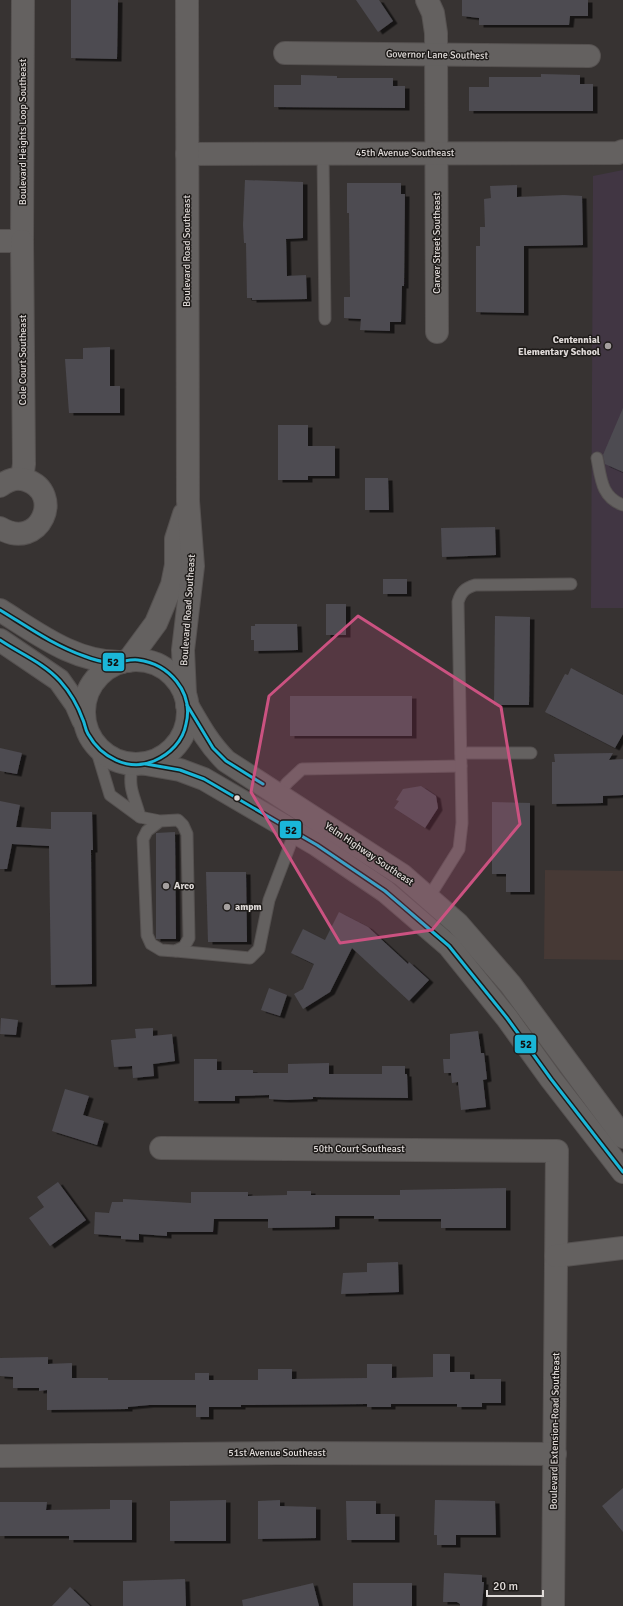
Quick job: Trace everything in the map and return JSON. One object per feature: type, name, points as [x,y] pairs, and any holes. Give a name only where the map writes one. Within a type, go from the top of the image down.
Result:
[{"type":"street","name":"Boulevard Heights Loop Southeast","points":[[22,241],[23,0]]},
{"type":"street","name":"Boulevard Road Southeast","points":[[186,699],[183,650],[193,566],[188,501],[187,0]]},
{"type":"street","name":"Carver Street Southeast","points":[[427,0],[433,13],[436,33],[437,332]]},
{"type":"street","name":"Governor Lane Southest","points":[[285,53],[589,56]]},
{"type":"street","name":"45th Avenue Southeast","points":[[187,154],[618,153],[623,151]]},
{"type":"street","points":[[0,242],[22,241]]},
{"type":"street","name":"Cole Court Southeast","points":[[22,241],[24,464],[22,479]]},
{"type":"street","points":[[0,486],[14,479],[22,479],[31,482],[41,492],[46,505],[45,514],[34,529],[26,533],[12,533],[0,528]]},
{"type":"street","name":"Boulevard Road Southeast","points":[[125,662],[156,623],[172,585],[176,565],[176,539],[188,501]]},
{"type":"street","points":[[0,610],[59,647],[107,662],[137,660],[152,663],[166,670],[177,681],[186,699],[187,724],[182,738],[173,750],[160,759],[139,764]]},
{"type":"street","points":[[0,640],[59,680],[76,704],[84,720]]},
{"type":"street","points":[[125,662],[108,668],[96,678],[88,690],[84,704],[84,720],[87,733],[95,745],[105,755],[118,762],[139,764],[195,774],[295,832],[385,891],[449,946],[507,1018],[551,1079],[623,1172]]},
{"type":"street","name":"Yelm Highway Southeast","points":[[186,699],[213,748],[226,761],[402,875],[429,897],[458,924],[510,984],[623,1137]]},
{"type":"street","name":"50th Court Southeast","points":[[161,1148],[557,1151]]},
{"type":"street","name":"Boulevard Extension-Road Southeast","points":[[553,1606],[557,1151]]},
{"type":"street","points":[[556,1256],[623,1248]]},
{"type":"street","name":"51st Avenue Southeast","points":[[0,1456],[278,1453],[555,1454]]},
{"type":"lane","points":[[323,154],[326,319]]},
{"type":"lane","points":[[597,458],[602,488],[617,503],[623,505]]},
{"type":"lane","points":[[429,897],[459,849],[462,822],[458,602],[460,595],[466,588],[475,585],[571,584]]},
{"type":"lane","points":[[95,745],[110,795],[140,817],[160,821],[178,820],[183,825],[187,834],[189,938],[184,947],[175,951]]},
{"type":"lane","points":[[461,752],[531,753]]},
{"type":"lane","points":[[139,764],[129,781],[131,793],[140,817]]},
{"type":"lane","points":[[278,795],[302,768],[461,766]]},
{"type":"lane","points":[[160,821],[148,831],[143,839],[147,935],[151,944],[161,950],[250,958],[259,949],[269,900],[295,832]]},
{"type":"highlighted area","points":[[358,616],[501,707],[520,824],[432,930],[340,943],[251,792],[269,696]]},
{"type":"shaded area","name":"Centennial Elementary School","points":[[623,170],[623,608],[591,608],[593,176]]},
{"type":"shaded area","points":[[545,870],[623,871],[623,960],[544,959]]},
{"type":"building","points":[[71,0],[118,0],[117,59],[71,58]]},
{"type":"building","points":[[356,0],[379,0],[393,21],[378,32]]},
{"type":"building","points":[[462,0],[588,0],[588,16],[570,16],[569,25],[479,25],[479,18],[462,16]]},
{"type":"building","points":[[541,74],[580,75],[580,84],[593,84],[593,111],[469,111],[469,87],[489,87],[489,77],[541,77]]},
{"type":"building","points":[[301,75],[337,76],[337,78],[393,78],[393,86],[405,86],[405,108],[274,107],[274,85],[301,85]]},
{"type":"building","points":[[245,180],[303,182],[303,238],[286,239],[287,276],[306,275],[307,299],[252,300],[252,298],[247,298],[246,243],[244,243],[243,225]]},
{"type":"building","points":[[347,183],[401,183],[401,194],[405,194],[404,286],[402,286],[401,322],[390,322],[390,331],[360,330],[361,319],[344,318],[344,297],[350,297],[349,213],[347,213]]},
{"type":"building","points":[[517,185],[517,197],[564,195],[582,196],[583,245],[524,246],[524,313],[476,312],[476,246],[480,246],[480,227],[485,227],[484,199],[491,198],[490,186]]},
{"type":"building","points":[[110,347],[110,386],[120,386],[120,413],[69,413],[65,359],[83,359],[83,348]]},
{"type":"building","points":[[623,408],[623,472],[605,464],[603,455]]},
{"type":"building","points":[[278,425],[308,425],[308,446],[335,446],[335,476],[308,476],[308,480],[278,480]]},
{"type":"building","points":[[365,478],[388,478],[389,510],[365,510]]},
{"type":"building","points":[[495,527],[496,555],[442,557],[441,528]]},
{"type":"building","points":[[383,579],[407,579],[407,594],[383,594]]},
{"type":"building","points":[[326,604],[346,604],[346,635],[326,635]]},
{"type":"building","points":[[495,616],[530,617],[529,705],[494,705]]},
{"type":"building","points":[[255,624],[297,624],[298,650],[254,651],[254,640],[251,640],[251,626],[255,626]]},
{"type":"building","points":[[571,668],[623,695],[623,734],[615,748],[545,712],[565,674],[568,675]]},
{"type":"building","points":[[290,696],[412,696],[412,736],[290,736]]},
{"type":"building","points":[[0,748],[22,753],[17,774],[0,771]]},
{"type":"building","points":[[613,753],[609,760],[623,759],[623,795],[603,796],[603,803],[552,804],[552,762],[555,762],[554,754]]},
{"type":"building","points":[[421,786],[436,796],[438,808],[425,828],[394,808],[399,801],[396,800],[403,789]]},
{"type":"building","points":[[0,801],[20,805],[16,827],[51,829],[51,812],[92,812],[92,984],[51,985],[49,846],[12,844],[7,869],[0,869]]},
{"type":"building","points":[[492,802],[530,803],[530,892],[506,892],[506,874],[492,874]]},
{"type":"building","name":"Arco","points":[[175,832],[176,939],[156,939],[156,833]]},
{"type":"building","name":"ampm","points":[[206,872],[246,872],[247,942],[208,942]]},
{"type":"building","points":[[339,912],[368,927],[408,964],[409,962],[429,980],[409,1001],[352,948],[330,992],[303,1009],[294,994],[303,989],[314,964],[291,953],[303,929],[325,940]]},
{"type":"building","points":[[269,988],[287,995],[280,1016],[261,1010]]},
{"type":"building","points":[[1,1018],[18,1020],[16,1035],[0,1034]]},
{"type":"building","points":[[153,1028],[153,1036],[172,1034],[175,1061],[153,1064],[154,1076],[133,1078],[132,1066],[114,1067],[111,1040],[136,1038],[135,1029]]},
{"type":"building","points":[[478,1031],[481,1053],[484,1053],[487,1079],[483,1080],[486,1107],[461,1110],[458,1082],[452,1083],[451,1073],[444,1073],[443,1059],[450,1059],[450,1034]]},
{"type":"building","points":[[194,1059],[217,1059],[217,1070],[253,1070],[253,1073],[288,1073],[288,1064],[329,1063],[329,1074],[382,1074],[382,1066],[405,1066],[405,1074],[407,1074],[408,1098],[313,1097],[313,1099],[286,1100],[269,1099],[269,1095],[235,1096],[235,1101],[194,1101]]},
{"type":"building","points":[[65,1089],[89,1096],[83,1115],[104,1121],[97,1145],[52,1131]]},
{"type":"building","points":[[58,1182],[86,1220],[50,1246],[29,1218],[44,1207],[37,1197]]},
{"type":"building","points":[[506,1188],[506,1228],[441,1228],[441,1219],[374,1219],[374,1216],[335,1216],[335,1227],[268,1228],[268,1219],[214,1219],[213,1232],[167,1232],[167,1236],[139,1234],[139,1240],[121,1239],[121,1236],[94,1234],[95,1212],[109,1213],[112,1202],[123,1202],[123,1199],[191,1203],[191,1192],[248,1192],[248,1196],[287,1195],[287,1191],[311,1191],[311,1195],[400,1195],[400,1190]]},
{"type":"building","points":[[398,1262],[399,1292],[341,1294],[343,1273],[367,1272],[367,1263]]},
{"type":"building","points":[[433,1354],[450,1354],[450,1372],[470,1372],[470,1379],[501,1379],[501,1403],[482,1403],[482,1407],[457,1407],[457,1404],[391,1404],[391,1407],[367,1407],[367,1404],[241,1405],[241,1407],[209,1407],[209,1417],[196,1417],[196,1405],[149,1405],[128,1407],[128,1409],[47,1410],[47,1390],[39,1391],[39,1388],[13,1388],[13,1377],[0,1376],[0,1358],[48,1357],[48,1364],[72,1363],[72,1378],[108,1378],[108,1380],[195,1380],[195,1373],[209,1373],[209,1380],[258,1380],[258,1369],[292,1369],[292,1379],[367,1378],[367,1364],[392,1364],[392,1378],[433,1377]]},
{"type":"building","points":[[623,1488],[623,1532],[602,1506]]},
{"type":"building","points":[[110,1500],[132,1500],[132,1540],[69,1540],[69,1536],[0,1536],[0,1502],[47,1502],[46,1510],[110,1509]]},
{"type":"building","points":[[226,1500],[226,1541],[170,1541],[170,1501]]},
{"type":"building","points":[[280,1500],[280,1506],[316,1507],[316,1538],[258,1539],[258,1501]]},
{"type":"building","points":[[435,1500],[495,1501],[496,1535],[456,1535],[456,1545],[437,1545],[437,1535],[434,1535]]},
{"type":"building","points":[[346,1501],[376,1501],[376,1514],[395,1514],[395,1540],[347,1540]]},
{"type":"building","points":[[444,1573],[482,1575],[482,1582],[484,1582],[482,1606],[460,1606],[457,1602],[443,1602]]},
{"type":"building","points":[[185,1579],[186,1606],[123,1606],[123,1581]]},
{"type":"building","points":[[313,1583],[319,1606],[243,1606],[242,1600]]},
{"type":"building","points":[[353,1583],[412,1583],[412,1606],[353,1606]]},
{"type":"building","points":[[70,1587],[90,1606],[52,1606]]},
{"type":"transit line","name":"52","points":[[0,610],[51,641],[73,652],[99,661],[117,662],[138,660],[160,667],[177,682],[183,691],[188,712],[182,736],[175,746],[165,755],[144,764],[135,765],[125,763],[108,756],[100,749],[87,732],[76,704],[60,681],[47,669],[0,640]]},
{"type":"transit line","name":"52","points":[[187,705],[213,748],[226,761],[263,784]]},
{"type":"transit line","name":"52","points":[[146,764],[180,770],[204,779],[317,845],[385,891],[449,946],[507,1018],[551,1079],[623,1172]]},
{"type":"place","name":"Centennial Elementary School","points":[[608,346]]},
{"type":"place","name":"Arco","points":[[166,886]]},
{"type":"place","name":"ampm","points":[[227,907]]}]
